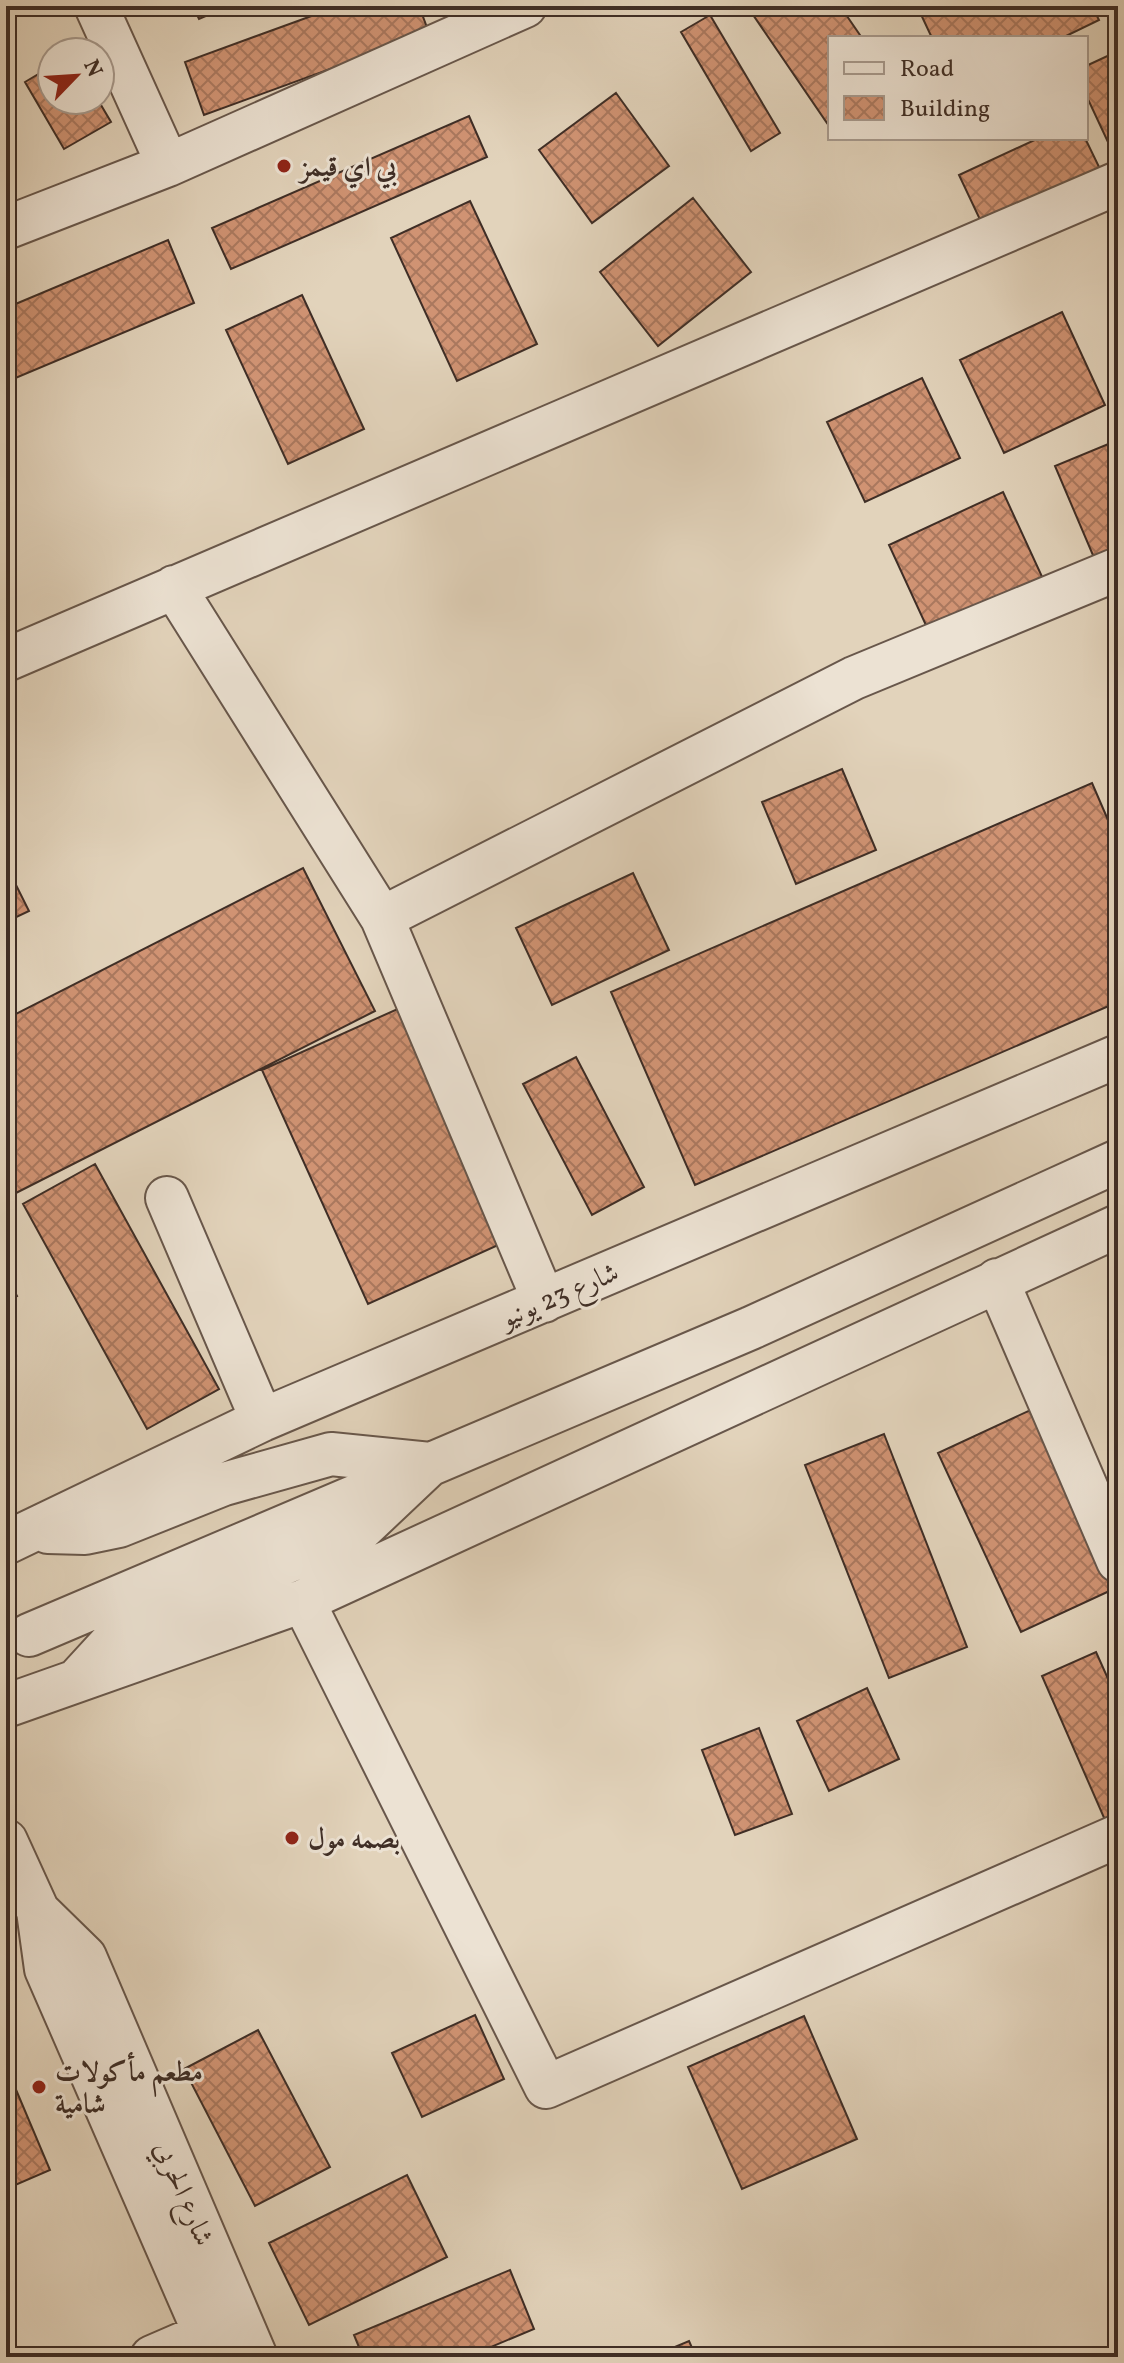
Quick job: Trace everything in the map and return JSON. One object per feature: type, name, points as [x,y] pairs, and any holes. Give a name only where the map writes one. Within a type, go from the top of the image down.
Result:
[{"type":"street","points":[[96,6],[168,165]]},
{"type":"street","points":[[6,228],[168,165],[525,6]]},
{"type":"street","points":[[6,660],[1118,183]]},
{"type":"street","points":[[382,918],[854,678],[1118,569]]},
{"type":"street","points":[[174,587],[382,918],[544,1301]]},
{"type":"street","name":"شارع 23 يونيو","points":[[19,1537],[262,1420],[1118,1056]]},
{"type":"street","points":[[29,1635],[751,1328],[1118,1161]]},
{"type":"street","points":[[167,1198],[262,1420]]},
{"type":"street","points":[[6,1706],[303,1601],[1118,1226]]},
{"type":"street","points":[[997,1280],[1118,1561]]},
{"type":"street","points":[[19,1537],[85,1533],[119,1526],[224,1484],[331,1454],[430,1464]]},
{"type":"street","points":[[77,1681],[124,1629],[357,1533],[430,1464]]},
{"type":"street","points":[[303,1601],[546,2087],[1118,1836]]},
{"type":"street","name":"شارع الحربي","points":[[6,1841],[38,1911],[46,1969],[210,2346]]},
{"type":"street","name":"شارع الحربي","points":[[38,1911],[85,1957],[256,2357]]},
{"type":"street","points":[[152,2357],[210,2346]]},
{"type":"building","points":[[193,6],[229,6],[199,19]]},
{"type":"building","points":[[339,6],[419,6],[429,33],[204,115],[185,62]]},
{"type":"building","points":[[747,6],[840,6],[861,36],[828,36],[827,123]]},
{"type":"building","points":[[917,6],[1092,6],[1099,20],[1066,36],[931,36]]},
{"type":"building","points":[[710,15],[780,133],[751,151],[681,32]]},
{"type":"building","points":[[1118,51],[1118,152],[1114,155],[1088,99],[1088,65]]},
{"type":"building","points":[[36,75],[36,101],[25,82]]},
{"type":"building","points":[[616,93],[669,166],[592,223],[539,150]]},
{"type":"building","points":[[45,116],[107,116],[111,122],[64,149]]},
{"type":"building","points":[[469,116],[487,157],[231,269],[212,228]]},
{"type":"building","points":[[1035,140],[1086,140],[1101,171],[983,226],[959,175]]},
{"type":"building","points":[[693,198],[751,272],[658,346],[600,272]]},
{"type":"building","points":[[470,201],[537,344],[457,381],[391,238]]},
{"type":"building","points":[[168,240],[194,303],[6,382],[6,308]]},
{"type":"building","points":[[302,295],[364,429],[288,464],[226,330]]},
{"type":"building","points":[[1062,312],[1105,405],[1004,453],[960,360]]},
{"type":"building","points":[[922,378],[960,458],[865,502],[827,422]]},
{"type":"building","points":[[1118,440],[1118,551],[1095,560],[1055,466]]},
{"type":"building","points":[[1003,492],[1044,581],[930,634],[889,545]]},
{"type":"building","points":[[842,769],[876,850],[796,884],[762,802]]},
{"type":"building","points":[[1092,783],[1118,843],[1118,1002],[695,1185],[611,992]]},
{"type":"building","points":[[6,865],[29,911],[6,922]]},
{"type":"building","points":[[303,868],[375,1011],[6,1198],[6,1019]]},
{"type":"building","points":[[633,873],[669,950],[552,1005],[516,928]]},
{"type":"building","points":[[402,1007],[507,1241],[368,1304],[262,1070]]},
{"type":"building","points":[[576,1057],[644,1187],[592,1215],[523,1084]]},
{"type":"building","points":[[95,1164],[219,1389],[147,1429],[23,1204]]},
{"type":"building","points":[[6,1275],[17,1296],[6,1302]]},
{"type":"building","points":[[1037,1407],[1118,1587],[1021,1632],[938,1453]]},
{"type":"building","points":[[884,1434],[967,1647],[889,1678],[805,1465]]},
{"type":"building","points":[[1096,1652],[1118,1701],[1118,1815],[1105,1820],[1042,1676]]},
{"type":"building","points":[[867,1688],[899,1759],[829,1791],[797,1721]]},
{"type":"building","points":[[759,1728],[792,1814],[735,1835],[702,1750]]},
{"type":"building","points":[[475,2015],[504,2079],[422,2117],[392,2053]]},
{"type":"building","points":[[804,2016],[857,2139],[742,2189],[688,2067]]},
{"type":"building","points":[[258,2030],[330,2167],[255,2206],[184,2069]]},
{"type":"building","points":[[6,2066],[50,2170],[6,2189]]},
{"type":"building","points":[[407,2175],[447,2257],[309,2325],[269,2243]]},
{"type":"building","points":[[510,2270],[534,2329],[467,2357],[363,2357],[354,2335]]},
{"type":"building","points":[[689,2341],[696,2357],[651,2357]]},
{"type":"building","points":[[1118,2342],[1118,2357],[1089,2357]]},
{"type":"place","name":"بي اي قيمز","points":[[284,166]]},
{"type":"place","name":"بصمه مول","points":[[292,1838]]},
{"type":"place","name":"مطعم مأكولات شامية","points":[[39,2087]]}]
